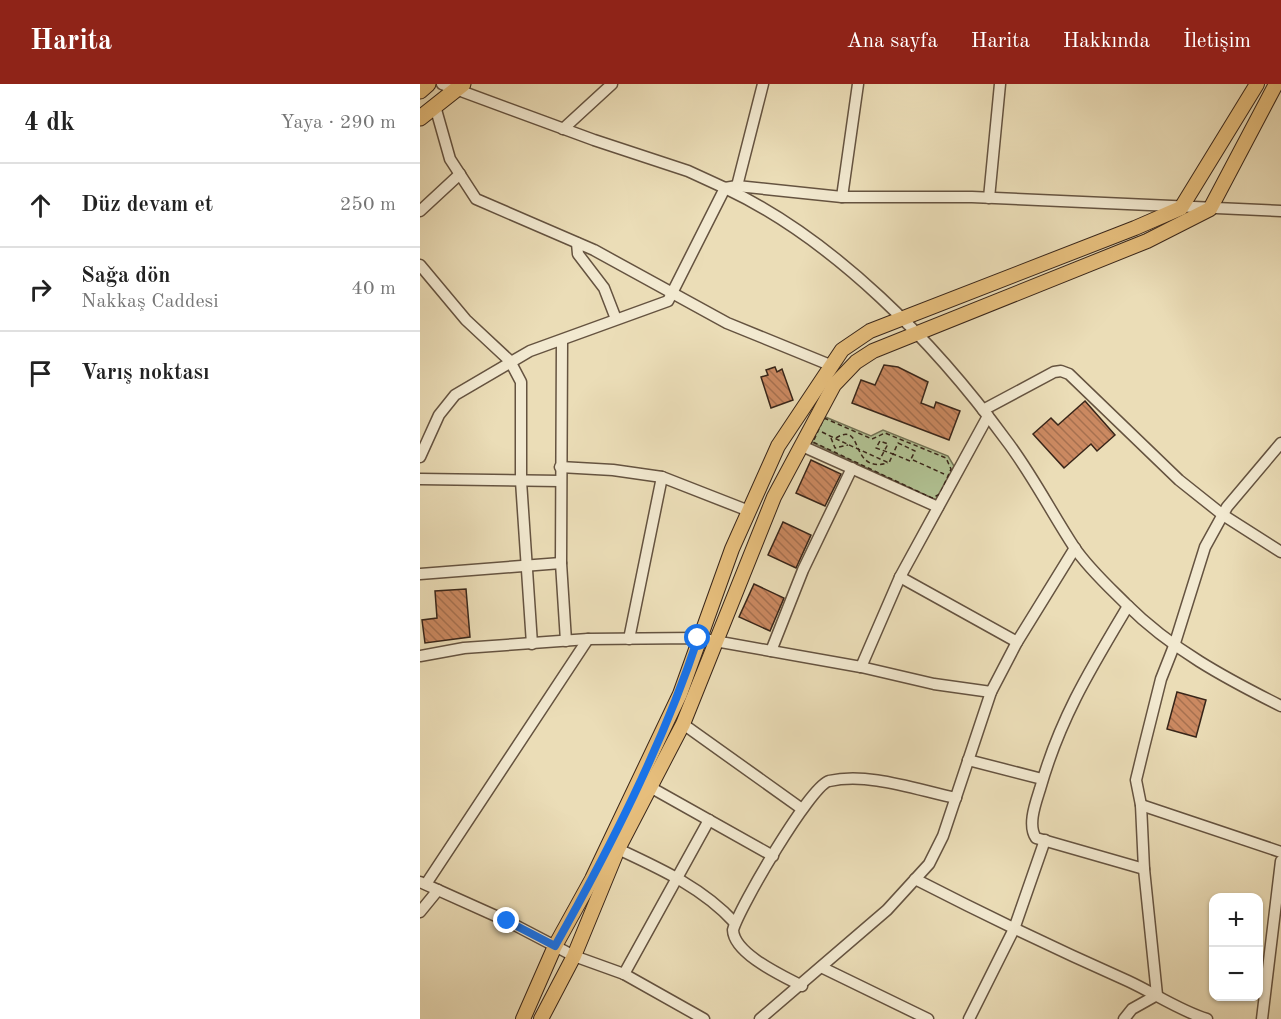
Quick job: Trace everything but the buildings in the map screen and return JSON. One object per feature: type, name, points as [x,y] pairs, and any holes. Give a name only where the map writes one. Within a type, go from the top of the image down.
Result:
[{"type":"highway","points":[[426,99],[453,86]]},
{"type":"main road","points":[[524,1019],[555,946],[592,879],[680,693],[698,638],[778,446],[830,365],[842,350],[870,331],[1181,207],[1257,84]]},
{"type":"main road","points":[[541,1019],[574,956],[618,849],[683,724],[774,497],[834,385],[856,362],[873,351],[1147,241],[1210,209],[1277,88]]},
{"type":"street","points":[[563,129],[612,84]]},
{"type":"street","points":[[737,186],[763,84]]},
{"type":"street","points":[[842,197],[858,84]]},
{"type":"street","points":[[989,198],[1000,84]]},
{"type":"street","points":[[453,86],[563,129],[688,171],[762,208],[817,243],[848,268],[915,333],[985,413],[1027,471],[1075,548],[1128,606],[1174,646],[1224,678],[1281,706]]},
{"type":"street","points":[[426,99],[450,159],[476,199],[577,243],[727,322],[830,365]]},
{"type":"street","points":[[420,211],[460,174]]},
{"type":"street","points":[[725,188],[737,186],[842,197],[989,198],[1281,211]]},
{"type":"street","points":[[420,457],[440,416],[455,395],[510,361],[668,301],[674,294],[725,188]]},
{"type":"street","points":[[577,243],[578,254],[604,288],[616,320]]},
{"type":"street","points":[[420,265],[466,320],[510,361],[521,382],[521,482],[532,644]]},
{"type":"street","points":[[562,340],[561,563],[566,641]]},
{"type":"street","points":[[861,667],[900,577],[985,413],[1054,372],[1061,371],[1069,374],[1179,480],[1223,514],[1281,552]]},
{"type":"street","points":[[1158,995],[1144,868],[1141,805],[1136,780],[1161,680],[1205,547],[1223,514],[1281,443]]},
{"type":"street","points":[[802,446],[938,507]]},
{"type":"street","points":[[560,467],[613,470],[662,477],[749,511]]},
{"type":"street","points":[[771,651],[803,570],[852,468]]},
{"type":"street","points":[[629,639],[662,477]]},
{"type":"street","points":[[420,479],[560,481]]},
{"type":"street","points":[[760,1019],[823,968],[887,910],[934,855],[956,798],[991,692],[1017,642],[1075,548]]},
{"type":"street","points":[[420,574],[561,563]]},
{"type":"street","points":[[900,577],[1017,642]]},
{"type":"street","points":[[1128,606],[1077,691],[1052,747],[1042,779],[1032,827],[1036,838],[1144,868]]},
{"type":"street","points":[[420,656],[464,648],[588,639],[698,638],[861,667],[934,684],[991,692]]},
{"type":"street","points":[[588,639],[423,883],[574,956],[624,974],[704,1019]]},
{"type":"street","points":[[683,724],[802,809]]},
{"type":"street","points":[[968,760],[1042,779]]},
{"type":"street","points":[[802,986],[746,951],[734,937],[735,923],[812,794],[826,782],[843,779],[868,780],[956,798]]},
{"type":"street","points":[[650,787],[773,856]]},
{"type":"street","points":[[1141,805],[1281,852]]},
{"type":"street","points":[[624,974],[709,820]]},
{"type":"street","points":[[969,1019],[1014,929],[1046,840]]},
{"type":"street","points":[[618,849],[677,877],[725,912],[735,923]]},
{"type":"street","points":[[1262,1019],[1281,861]]},
{"type":"street","points":[[915,879],[1014,929],[1158,995],[1194,1015],[1207,1019]]},
{"type":"street","points":[[420,912],[438,890]]},
{"type":"street","points":[[823,968],[911,1015],[928,1019]]},
{"type":"street","points":[[1125,1019],[1132,1009],[1158,995]]},
{"type":"path","points":[[824,418],[872,439],[885,433],[946,458],[951,469],[948,476],[940,494],[932,498],[813,442],[824,418]]},
{"type":"path","points":[[819,430],[889,463]]},
{"type":"path","points":[[836,439],[842,435],[851,436],[856,440],[862,458],[873,464],[889,463]]},
{"type":"path","points":[[831,436],[835,448],[849,445]]},
{"type":"path","points":[[889,463],[898,443],[915,451],[912,459]]},
{"type":"path","points":[[880,459],[885,451],[910,461],[912,459],[948,476]]},
{"type":"green space","points":[[823,416],[871,436],[883,430],[948,456],[954,466],[937,501],[811,442]]},
{"type":"route","points":[[507,921],[555,946],[592,879],[680,693],[698,638]]}]
